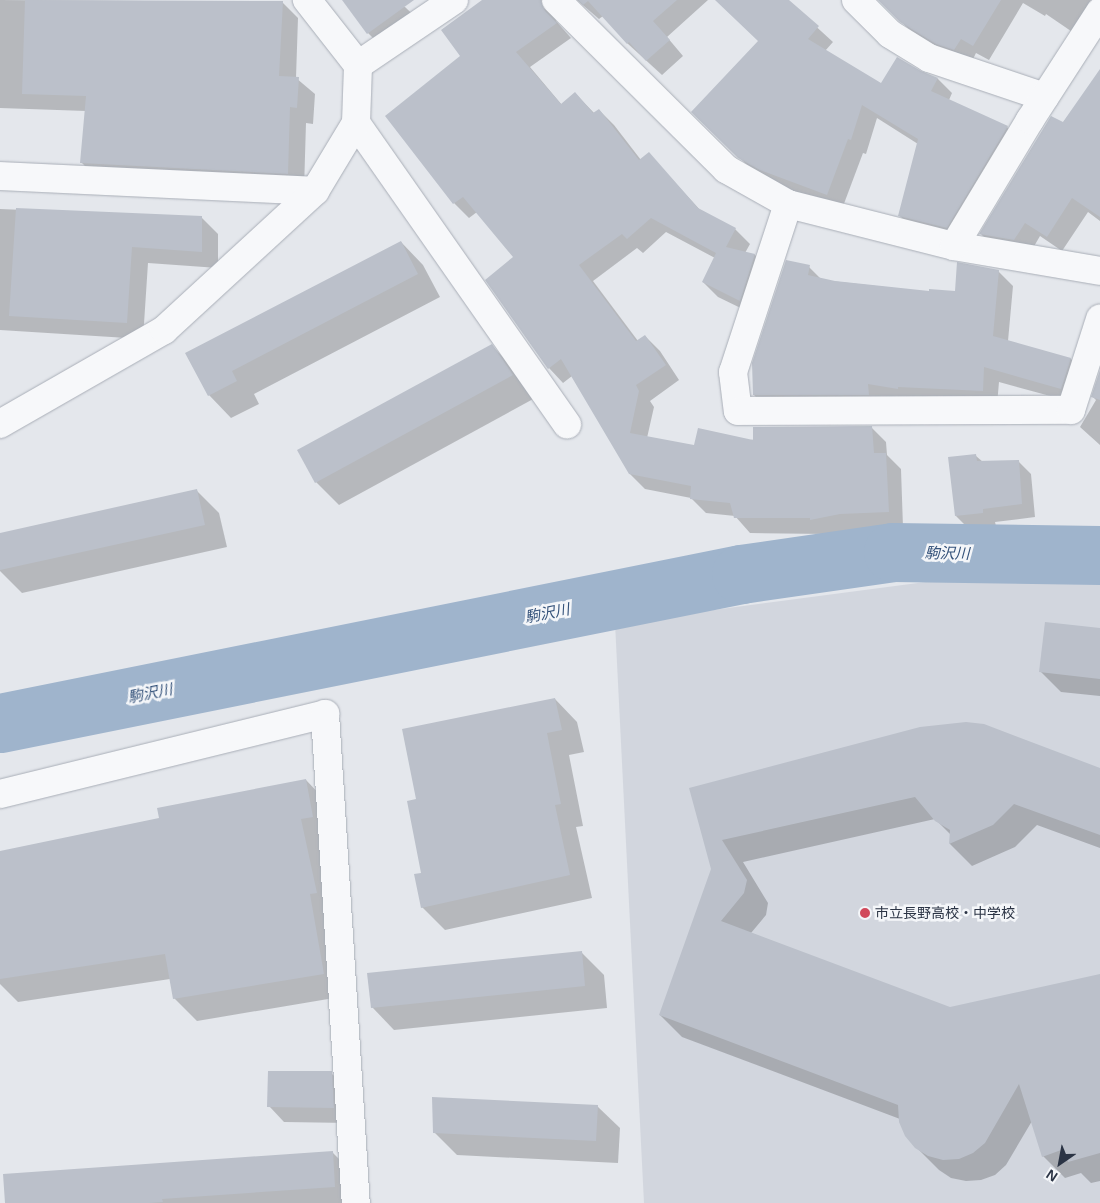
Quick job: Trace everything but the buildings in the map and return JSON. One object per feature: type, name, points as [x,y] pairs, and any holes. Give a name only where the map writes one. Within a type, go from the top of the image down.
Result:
[{"type":"street","points":[[0,424],[164,330],[315,192],[356,123],[358,64],[307,0]]},
{"type":"street","points":[[358,64],[454,0]]},
{"type":"street","points":[[556,0],[726,169],[788,204],[954,246],[1100,271]]},
{"type":"street","points":[[856,0],[890,34],[929,58],[1045,97]]},
{"type":"street","points":[[954,246],[1045,97],[1100,12]]},
{"type":"street","points":[[356,123],[567,424]]},
{"type":"street","points":[[0,176],[315,192]]},
{"type":"street","points":[[788,204],[733,372],[738,411],[1071,410],[1100,319]]},
{"type":"street","points":[[0,794],[325,714],[356,1203]]},
{"type":"shaded area","name":"市立長野高校・中学校","points":[[1100,566],[1100,1203],[644,1203],[615,623],[971,576]]},
{"type":"waterway","name":"駒沢川","points":[[0,723],[741,574],[893,552],[1100,555]]},
{"type":"place","name":"市立長野高校・中学校","points":[[865,913]]}]
